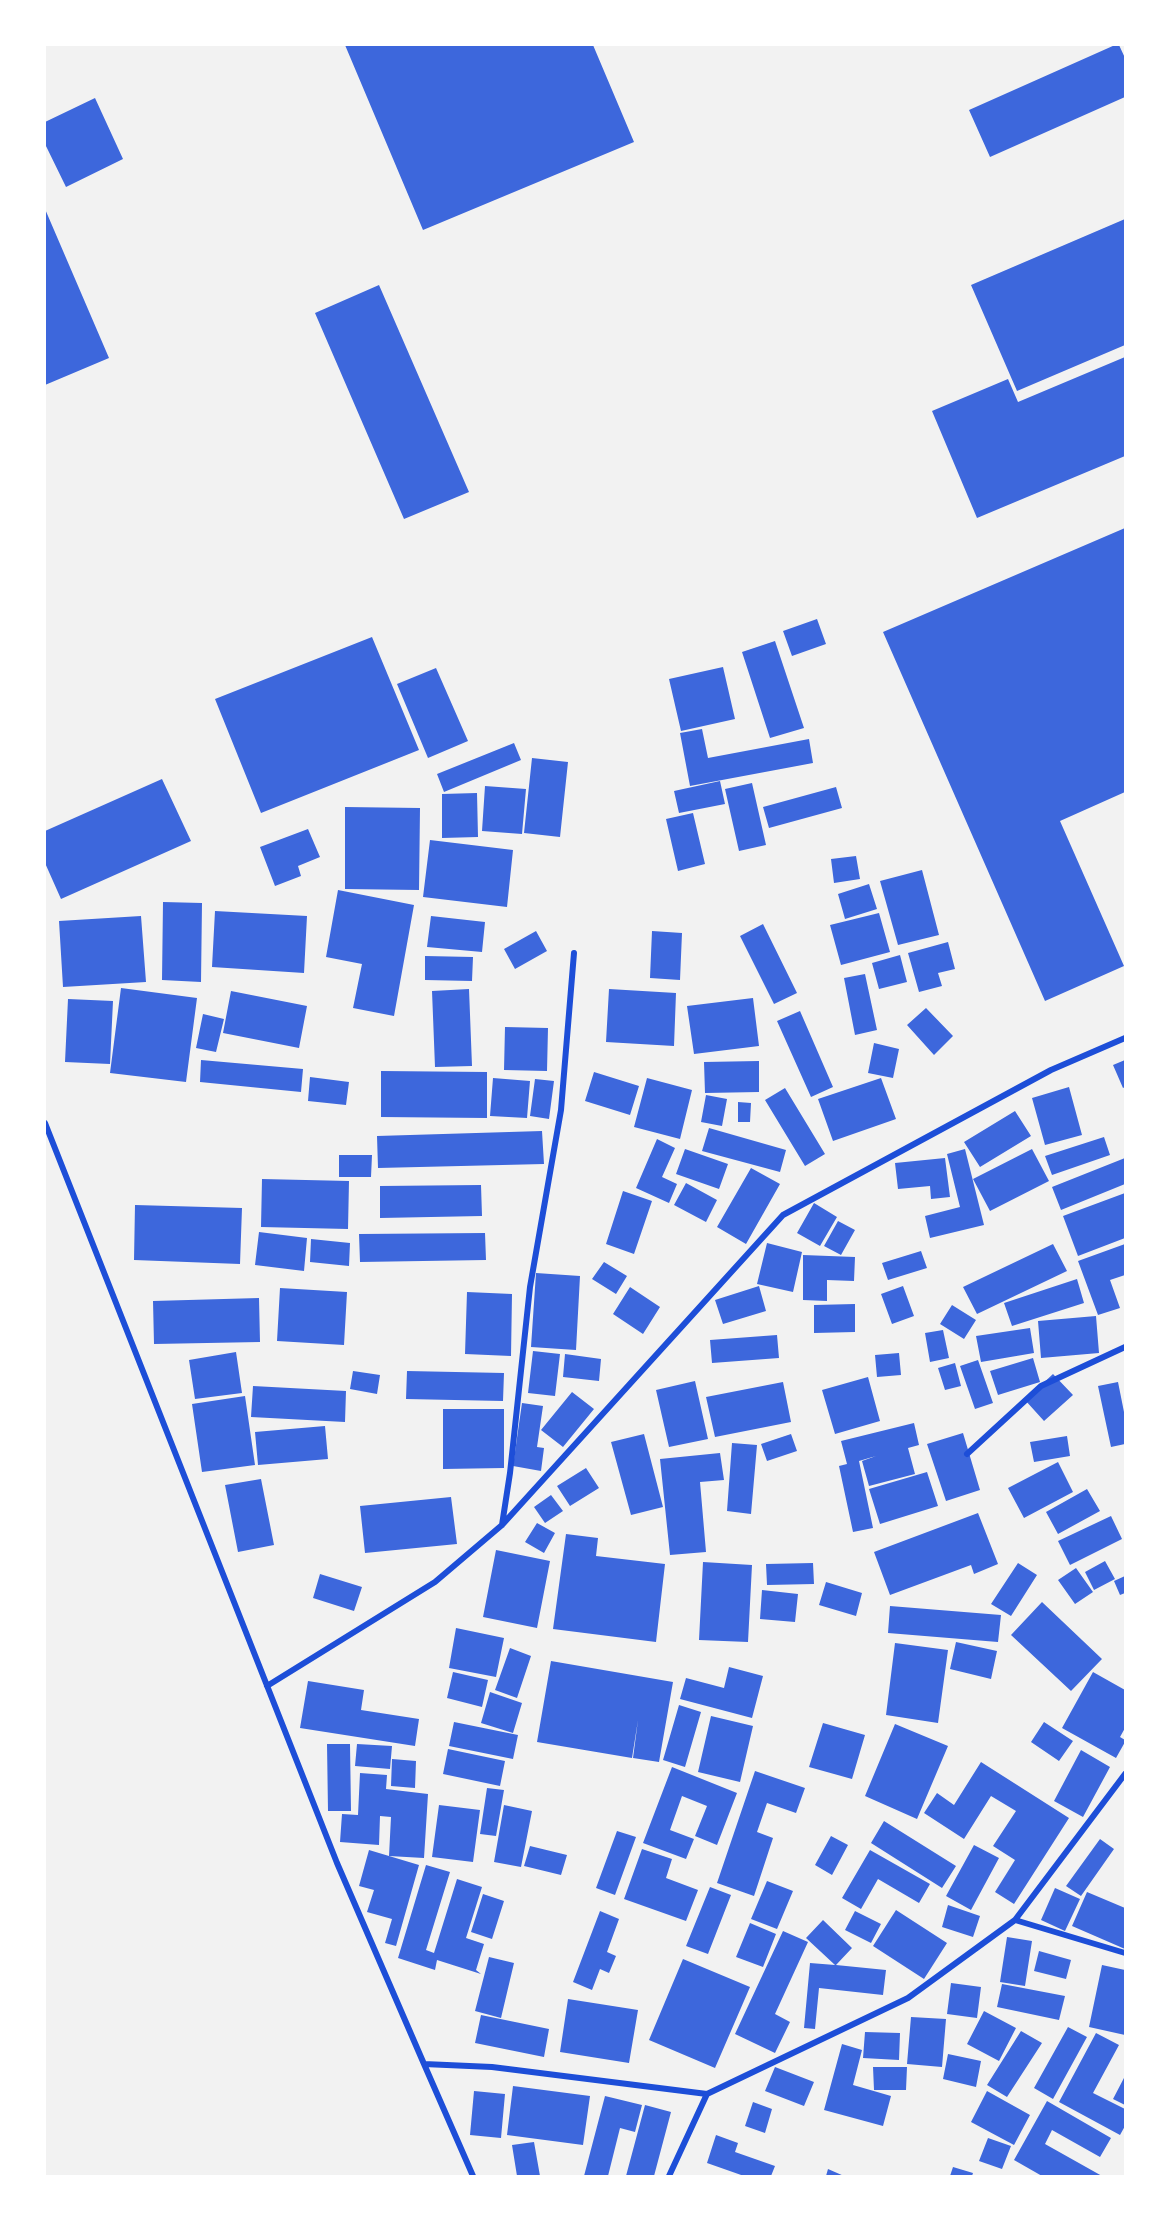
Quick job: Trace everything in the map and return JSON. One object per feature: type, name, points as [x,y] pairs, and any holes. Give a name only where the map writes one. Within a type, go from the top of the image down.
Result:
[{"type":"street","points":[[502,1525],[510,1473],[530,1287],[561,1110],[574,952]]},
{"type":"street","points":[[267,1686],[435,1582],[502,1525],[783,1215],[1051,1070],[1125,1038]]},
{"type":"street","points":[[45,1123],[337,1863],[473,2176]]},
{"type":"street","points":[[967,1454],[1041,1386],[1125,1347]]},
{"type":"street","points":[[424,2064],[492,2067],[707,2094],[908,1998],[1015,1920],[1125,1774]]},
{"type":"street","points":[[1015,1920],[1125,1953]]},
{"type":"street","points":[[669,2176],[707,2094]]},
{"type":"building","points":[[345,45],[593,45],[634,142],[423,230]]},
{"type":"building","points":[[1119,45],[1125,58],[1125,97],[990,157],[969,110]]},
{"type":"building","points":[[95,98],[123,159],[66,187],[45,144],[45,122]]},
{"type":"building","points":[[45,209],[109,358],[45,385]]},
{"type":"building","points":[[1125,219],[1125,345],[1017,391],[971,285]]},
{"type":"building","points":[[379,285],[469,492],[404,519],[315,313]]},
{"type":"building","points":[[1125,357],[1125,456],[977,518],[932,411],[1008,379],[1018,402]]},
{"type":"building","points":[[1125,528],[1125,792],[1060,821],[1124,966],[1045,1001],[883,632]]},
{"type":"building","points":[[817,619],[826,644],[792,656],[783,631]]},
{"type":"building","points":[[372,637],[419,750],[261,813],[215,699]]},
{"type":"building","points":[[775,641],[804,728],[770,738],[742,652]]},
{"type":"building","points":[[723,667],[735,719],[681,731],[669,679]]},
{"type":"building","points":[[436,668],[468,741],[428,758],[397,684]]},
{"type":"building","points":[[702,729],[708,758],[809,739],[813,763],[690,786],[680,733]]},
{"type":"building","points":[[514,743],[521,760],[444,792],[437,774]]},
{"type":"building","points":[[532,758],[568,762],[560,837],[524,833]]},
{"type":"building","points":[[162,779],[191,841],[61,899],[45,863],[45,831]]},
{"type":"building","points":[[720,781],[725,804],[679,813],[674,791]]},
{"type":"building","points":[[752,783],[766,845],[739,851],[725,789]]},
{"type":"building","points":[[485,786],[526,789],[522,834],[482,831]]},
{"type":"building","points":[[836,787],[842,808],[769,828],[763,807]]},
{"type":"building","points":[[477,793],[478,837],[442,838],[442,794]]},
{"type":"building","points":[[345,807],[420,808],[419,890],[345,889]]},
{"type":"building","points":[[693,813],[705,864],[678,871],[666,819]]},
{"type":"building","points":[[308,829],[320,857],[298,866],[301,876],[275,886],[260,847]]},
{"type":"building","points":[[430,840],[513,850],[507,907],[423,897]]},
{"type":"building","points":[[856,856],[860,879],[834,883],[831,859]]},
{"type":"building","points":[[922,870],[939,935],[898,945],[880,881]]},
{"type":"building","points":[[869,884],[877,909],[845,919],[838,894]]},
{"type":"building","points":[[338,890],[414,905],[394,1016],[353,1008],[362,964],[326,957]]},
{"type":"building","points":[[163,902],[202,903],[201,982],[162,980]]},
{"type":"building","points":[[215,911],[307,916],[304,973],[212,967]]},
{"type":"building","points":[[879,913],[890,952],[841,965],[830,925]]},
{"type":"building","points":[[141,916],[146,982],[63,987],[59,921]]},
{"type":"building","points":[[431,916],[485,922],[482,952],[427,947]]},
{"type":"building","points":[[763,924],[797,993],[774,1004],[740,936]]},
{"type":"building","points":[[536,931],[547,951],[515,969],[504,949]]},
{"type":"building","points":[[652,931],[682,933],[680,980],[650,978]]},
{"type":"building","points":[[948,942],[955,969],[938,973],[942,986],[919,992],[908,953]]},
{"type":"building","points":[[900,955],[907,982],[879,989],[872,963]]},
{"type":"building","points":[[425,956],[473,957],[472,981],[425,980]]},
{"type":"building","points":[[865,974],[877,1030],[855,1035],[844,978]]},
{"type":"building","points":[[121,988],[197,998],[186,1082],[110,1073]]},
{"type":"building","points":[[469,989],[472,1066],[435,1067],[432,991]]},
{"type":"building","points":[[609,989],[676,993],[674,1046],[606,1042]]},
{"type":"building","points":[[231,991],[307,1006],[299,1048],[223,1033]]},
{"type":"building","points":[[753,998],[759,1046],[694,1054],[687,1006]]},
{"type":"building","points":[[68,999],[113,1001],[110,1064],[65,1062]]},
{"type":"building","points":[[926,1008],[953,1036],[934,1055],[907,1025]]},
{"type":"building","points":[[800,1011],[833,1087],[811,1097],[777,1021]]},
{"type":"building","points":[[203,1014],[224,1019],[216,1052],[196,1048]]},
{"type":"building","points":[[505,1027],[548,1028],[547,1071],[504,1070]]},
{"type":"building","points":[[874,1043],[899,1049],[893,1078],[868,1073]]},
{"type":"building","points":[[201,1060],[303,1069],[301,1092],[200,1082]]},
{"type":"building","points":[[1125,1060],[1125,1087],[1123,1088],[1113,1065]]},
{"type":"building","points":[[759,1061],[759,1092],[705,1093],[704,1062]]},
{"type":"building","points":[[381,1071],[487,1072],[487,1118],[381,1117]]},
{"type":"building","points":[[594,1072],[639,1086],[630,1115],[585,1101]]},
{"type":"building","points":[[310,1077],[349,1082],[346,1105],[308,1101]]},
{"type":"building","points":[[493,1078],[530,1081],[527,1118],[490,1116]]},
{"type":"building","points":[[647,1078],[692,1090],[680,1139],[634,1127]]},
{"type":"building","points":[[881,1078],[896,1119],[833,1141],[818,1099]]},
{"type":"building","points":[[535,1079],[554,1081],[549,1119],[530,1116]]},
{"type":"building","points":[[1069,1087],[1082,1135],[1045,1145],[1032,1098]]},
{"type":"building","points":[[785,1088],[825,1154],[805,1166],[765,1100]]},
{"type":"building","points":[[706,1095],[727,1099],[722,1126],[701,1122]]},
{"type":"building","points":[[738,1102],[751,1103],[750,1122],[738,1122]]},
{"type":"building","points":[[1015,1111],[1031,1136],[980,1167],[964,1142]]},
{"type":"building","points":[[709,1128],[786,1150],[780,1172],[702,1151]]},
{"type":"building","points":[[542,1131],[544,1164],[378,1168],[377,1136]]},
{"type":"building","points":[[1104,1137],[1110,1155],[1052,1175],[1045,1156]]},
{"type":"building","points":[[657,1139],[675,1148],[662,1177],[677,1184],[669,1203],[636,1188]]},
{"type":"building","points":[[685,1149],[728,1164],[719,1189],[676,1174]]},
{"type":"building","points":[[965,1149],[984,1225],[930,1238],[925,1216],[960,1207],[947,1154]]},
{"type":"building","points":[[1032,1149],[1049,1181],[990,1211],[973,1179]]},
{"type":"building","points":[[339,1155],[372,1155],[371,1177],[339,1177]]},
{"type":"building","points":[[945,1158],[950,1197],[931,1199],[930,1186],[898,1189],[895,1163]]},
{"type":"building","points":[[1125,1158],[1125,1184],[1061,1210],[1052,1187]]},
{"type":"building","points":[[751,1168],[780,1184],[746,1244],[717,1227]]},
{"type":"building","points":[[262,1179],[349,1181],[348,1229],[261,1227]]},
{"type":"building","points":[[686,1183],[717,1200],[706,1222],[674,1205]]},
{"type":"building","points":[[481,1185],[482,1216],[380,1218],[380,1186]]},
{"type":"building","points":[[623,1191],[652,1201],[634,1254],[606,1244]]},
{"type":"building","points":[[1125,1193],[1125,1238],[1078,1256],[1063,1216]]},
{"type":"building","points":[[814,1203],[837,1217],[820,1246],[797,1233]]},
{"type":"building","points":[[135,1205],[242,1208],[240,1264],[134,1260]]},
{"type":"building","points":[[838,1221],[855,1230],[841,1255],[824,1246]]},
{"type":"building","points":[[259,1232],[307,1238],[304,1271],[255,1265]]},
{"type":"building","points":[[485,1233],[486,1260],[360,1262],[359,1234]]},
{"type":"building","points":[[311,1239],[350,1243],[349,1266],[310,1262]]},
{"type":"building","points":[[767,1243],[802,1252],[793,1292],[757,1284]]},
{"type":"building","points":[[1053,1244],[1067,1271],[977,1314],[963,1287]]},
{"type":"building","points":[[1125,1244],[1125,1275],[1110,1280],[1120,1308],[1098,1315],[1078,1261]]},
{"type":"building","points":[[921,1251],[927,1268],[888,1280],[882,1263]]},
{"type":"building","points":[[803,1255],[855,1257],[854,1281],[827,1280],[827,1301],[803,1300]]},
{"type":"building","points":[[604,1262],[627,1276],[616,1294],[592,1279]]},
{"type":"building","points":[[536,1273],[580,1276],[576,1350],[531,1347]]},
{"type":"building","points":[[1077,1279],[1084,1303],[1012,1326],[1004,1303]]},
{"type":"building","points":[[759,1286],[766,1311],[723,1324],[715,1300]]},
{"type":"building","points":[[903,1286],[914,1316],[892,1324],[881,1294]]},
{"type":"building","points":[[630,1287],[660,1307],[643,1334],[613,1314]]},
{"type":"building","points":[[280,1288],[347,1292],[344,1345],[277,1341]]},
{"type":"building","points":[[467,1292],[512,1294],[511,1356],[465,1354]]},
{"type":"building","points":[[259,1298],[260,1342],[154,1344],[153,1301]]},
{"type":"building","points":[[855,1304],[855,1332],[814,1333],[814,1305]]},
{"type":"building","points":[[952,1305],[976,1320],[964,1339],[940,1324]]},
{"type":"building","points":[[1096,1316],[1099,1353],[1041,1358],[1038,1321]]},
{"type":"building","points":[[1030,1328],[1034,1353],[981,1362],[976,1336]]},
{"type":"building","points":[[943,1330],[949,1358],[930,1362],[925,1333]]},
{"type":"building","points":[[777,1335],[779,1358],[712,1363],[710,1340]]},
{"type":"building","points":[[533,1351],[560,1354],[555,1396],[528,1393]]},
{"type":"building","points":[[236,1352],[242,1393],[195,1399],[189,1360]]},
{"type":"building","points":[[899,1353],[901,1375],[877,1377],[875,1355]]},
{"type":"building","points":[[565,1354],[601,1359],[599,1381],[563,1377]]},
{"type":"building","points":[[1033,1358],[1040,1382],[998,1395],[990,1371]]},
{"type":"building","points":[[978,1360],[993,1403],[975,1409],[960,1366]]},
{"type":"building","points":[[955,1363],[961,1386],[945,1390],[938,1368]]},
{"type":"building","points":[[353,1371],[380,1375],[377,1394],[350,1389]]},
{"type":"building","points":[[407,1371],[504,1373],[503,1401],[406,1399]]},
{"type":"building","points":[[1053,1374],[1073,1395],[1044,1421],[1025,1400]]},
{"type":"building","points":[[868,1377],[880,1421],[835,1434],[822,1390]]},
{"type":"building","points":[[695,1381],[708,1439],[669,1447],[656,1390]]},
{"type":"building","points":[[783,1382],[791,1422],[715,1437],[706,1397]]},
{"type":"building","points":[[1118,1382],[1125,1417],[1125,1444],[1111,1447],[1098,1386]]},
{"type":"building","points":[[253,1386],[346,1391],[345,1422],[251,1417]]},
{"type":"building","points":[[572,1392],[594,1409],[563,1447],[541,1430]]},
{"type":"building","points":[[245,1396],[255,1465],[202,1472],[192,1404]]},
{"type":"building","points":[[522,1403],[543,1406],[537,1447],[544,1448],[541,1471],[513,1466]]},
{"type":"building","points":[[443,1409],[504,1409],[504,1468],[443,1469]]},
{"type":"building","points":[[914,1423],[919,1445],[908,1448],[915,1474],[869,1486],[862,1461],[876,1456],[859,1461],[873,1528],[853,1532],[839,1466],[847,1464],[841,1441]]},
{"type":"building","points":[[325,1426],[328,1459],[258,1465],[255,1432]]},
{"type":"building","points":[[963,1433],[980,1490],[946,1501],[927,1444]]},
{"type":"building","points":[[644,1434],[663,1507],[631,1515],[611,1442]]},
{"type":"building","points":[[791,1434],[797,1451],[767,1461],[761,1444]]},
{"type":"building","points":[[1067,1436],[1070,1456],[1034,1462],[1030,1442]]},
{"type":"building","points":[[732,1443],[757,1445],[751,1514],[727,1511]]},
{"type":"building","points":[[720,1453],[724,1480],[700,1482],[706,1552],[670,1555],[660,1459]]},
{"type":"building","points":[[1058,1462],[1073,1492],[1024,1518],[1008,1488]]},
{"type":"building","points":[[586,1468],[599,1488],[570,1506],[557,1486]]},
{"type":"building","points":[[927,1472],[938,1506],[880,1524],[869,1489]]},
{"type":"building","points":[[261,1479],[274,1545],[238,1552],[225,1485]]},
{"type":"building","points":[[1087,1489],[1100,1511],[1058,1534],[1046,1512]]},
{"type":"building","points":[[551,1495],[563,1511],[545,1523],[534,1507]]},
{"type":"building","points":[[451,1497],[457,1544],[365,1553],[360,1506]]},
{"type":"building","points":[[978,1513],[998,1564],[974,1574],[971,1565],[890,1595],[874,1552]]},
{"type":"building","points":[[1111,1516],[1122,1539],[1070,1565],[1058,1541]]},
{"type":"building","points":[[537,1523],[555,1533],[544,1553],[525,1542]]},
{"type":"building","points":[[566,1534],[598,1538],[596,1556],[665,1564],[656,1642],[553,1629]]},
{"type":"building","points":[[496,1550],[550,1561],[537,1628],[483,1617]]},
{"type":"building","points":[[1105,1561],[1115,1579],[1094,1590],[1085,1572]]},
{"type":"building","points":[[703,1562],[752,1565],[748,1642],[699,1640]]},
{"type":"building","points":[[813,1563],[814,1584],[767,1585],[766,1564]]},
{"type":"building","points":[[1018,1563],[1037,1575],[1011,1616],[991,1604]]},
{"type":"building","points":[[1076,1568],[1093,1592],[1075,1604],[1058,1580]]},
{"type":"building","points":[[320,1574],[362,1587],[354,1611],[313,1598]]},
{"type":"building","points":[[1125,1576],[1125,1593],[1120,1595],[1114,1581]]},
{"type":"building","points":[[826,1582],[862,1593],[856,1616],[819,1605]]},
{"type":"building","points":[[762,1590],[798,1594],[795,1622],[760,1619]]},
{"type":"building","points":[[1042,1602],[1102,1659],[1071,1691],[1011,1635]]},
{"type":"building","points":[[890,1606],[1001,1615],[998,1642],[888,1633]]},
{"type":"building","points":[[456,1628],[504,1638],[496,1677],[449,1668]]},
{"type":"building","points":[[956,1642],[997,1651],[991,1679],[950,1669]]},
{"type":"building","points":[[895,1643],[948,1650],[938,1723],[886,1715]]},
{"type":"building","points":[[510,1648],[531,1656],[517,1698],[495,1690]]},
{"type":"building","points":[[551,1661],[673,1682],[659,1762],[633,1758],[638,1720],[632,1758],[537,1742]]},
{"type":"building","points":[[729,1667],[763,1676],[752,1718],[680,1699],[686,1678],[724,1688]]},
{"type":"building","points":[[453,1672],[488,1680],[482,1707],[447,1698]]},
{"type":"building","points":[[1093,1672],[1125,1690],[1125,1728],[1120,1737],[1125,1742],[1116,1758],[1062,1728]]},
{"type":"building","points":[[308,1681],[364,1690],[361,1710],[419,1719],[415,1746],[300,1728]]},
{"type":"building","points":[[490,1692],[522,1703],[513,1733],[481,1723]]},
{"type":"building","points":[[679,1705],[701,1712],[685,1767],[663,1760]]},
{"type":"building","points":[[711,1716],[753,1726],[740,1782],[698,1772]]},
{"type":"building","points":[[454,1722],[518,1735],[513,1759],[449,1746]]},
{"type":"building","points":[[1044,1722],[1073,1741],[1059,1761],[1031,1742]]},
{"type":"building","points":[[823,1723],[865,1735],[852,1779],[809,1767]]},
{"type":"building","points":[[895,1724],[948,1746],[917,1819],[865,1796]]},
{"type":"building","points":[[327,1744],[350,1744],[351,1811],[328,1811]]},
{"type":"building","points":[[357,1744],[392,1746],[390,1769],[355,1766]]},
{"type":"building","points":[[448,1749],[505,1761],[500,1786],[443,1774]]},
{"type":"building","points":[[1081,1750],[1110,1767],[1083,1817],[1054,1801]]},
{"type":"building","points":[[392,1759],[416,1761],[415,1788],[391,1786]]},
{"type":"building","points":[[981,1762],[1069,1818],[1014,1904],[995,1892],[1015,1860],[993,1846],[1016,1811],[991,1796],[964,1839],[924,1813],[937,1793],[954,1805]]},
{"type":"building","points":[[672,1767],[737,1793],[717,1845],[695,1836],[707,1806],[682,1796],[670,1830],[694,1839],[686,1859],[643,1843]]},
{"type":"building","points":[[755,1771],[805,1788],[796,1813],[767,1803],[757,1832],[773,1838],[754,1896],[717,1883]]},
{"type":"building","points":[[360,1773],[387,1775],[386,1789],[428,1794],[424,1858],[389,1856],[391,1817],[380,1816],[379,1845],[340,1842],[342,1814],[358,1815]]},
{"type":"building","points":[[487,1788],[504,1790],[496,1836],[480,1834]]},
{"type":"building","points":[[439,1805],[480,1810],[473,1862],[432,1857]]},
{"type":"building","points":[[504,1805],[532,1811],[521,1867],[494,1862]]},
{"type":"building","points":[[884,1821],[956,1866],[942,1888],[871,1843]]},
{"type":"building","points":[[617,1831],[636,1837],[615,1895],[596,1888]]},
{"type":"building","points":[[831,1836],[848,1845],[832,1875],[815,1865]]},
{"type":"building","points":[[1100,1839],[1114,1849],[1081,1896],[1066,1886]]},
{"type":"building","points":[[974,1845],[999,1858],[971,1910],[946,1896]]},
{"type":"building","points":[[530,1846],[567,1855],[561,1875],[524,1866]]},
{"type":"building","points":[[642,1849],[672,1859],[666,1878],[698,1890],[686,1921],[624,1899]]},
{"type":"building","points":[[369,1850],[419,1865],[396,1946],[385,1943],[392,1919],[367,1912],[374,1890],[359,1886]]},
{"type":"building","points":[[870,1850],[930,1884],[919,1903],[878,1879],[861,1909],[842,1898]]},
{"type":"building","points":[[426,1865],[450,1872],[426,1950],[434,1953],[457,1879],[482,1887],[466,1938],[484,1944],[476,1970],[481,1974],[437,1960],[435,1970],[398,1958]]},
{"type":"building","points":[[767,1881],[793,1891],[777,1929],[751,1919]]},
{"type":"building","points":[[710,1887],[731,1895],[708,1954],[686,1946]]},
{"type":"building","points":[[1055,1888],[1080,1899],[1065,1931],[1041,1920]]},
{"type":"building","points":[[1087,1892],[1125,1908],[1125,1949],[1072,1926]]},
{"type":"building","points":[[483,1894],[504,1901],[492,1939],[471,1932]]},
{"type":"building","points":[[948,1905],[980,1916],[973,1937],[942,1927]]},
{"type":"building","points":[[896,1910],[947,1943],[924,1979],[873,1946]]},
{"type":"building","points":[[600,1911],[619,1919],[607,1952],[616,1956],[609,1973],[600,1969],[592,1990],[573,1982]]},
{"type":"building","points":[[855,1911],[881,1924],[871,1943],[845,1930]]},
{"type":"building","points":[[823,1920],[852,1948],[836,1965],[886,1970],[883,1995],[819,1988],[815,2029],[804,2028],[810,1963],[835,1965],[806,1938]]},
{"type":"building","points":[[750,1923],[776,1934],[763,1967],[736,1957]]},
{"type":"building","points":[[783,1931],[808,1942],[775,2014],[790,2022],[775,2053],[735,2034]]},
{"type":"building","points":[[1007,1937],[1032,1941],[1025,1986],[1000,1982]]},
{"type":"building","points":[[1039,1951],[1071,1960],[1066,1979],[1034,1971]]},
{"type":"building","points":[[489,1957],[514,1963],[501,2018],[475,2011]]},
{"type":"building","points":[[683,1959],[750,1987],[715,2068],[649,2040]]},
{"type":"building","points":[[1102,1965],[1125,1970],[1125,2035],[1089,2027]]},
{"type":"building","points":[[951,1983],[981,1987],[977,2018],[947,2014]]},
{"type":"building","points":[[1002,1984],[1065,1996],[1059,2020],[997,2007]]},
{"type":"building","points":[[568,1999],[638,2010],[629,2063],[560,2052]]},
{"type":"building","points":[[984,2011],[1016,2028],[999,2061],[967,2044]]},
{"type":"building","points":[[481,2015],[549,2029],[544,2057],[475,2043]]},
{"type":"building","points":[[911,2017],[946,2019],[942,2067],[907,2064]]},
{"type":"building","points":[[1068,2027],[1087,2037],[1053,2099],[1034,2088]]},
{"type":"building","points":[[1021,2031],[1042,2043],[1007,2097],[987,2085]]},
{"type":"building","points":[[865,2032],[900,2033],[899,2060],[863,2058]]},
{"type":"building","points":[[1096,2033],[1119,2045],[1093,2093],[1125,2109],[1125,2126],[1120,2135],[1059,2102]]},
{"type":"building","points":[[842,2044],[862,2050],[853,2085],[891,2096],[883,2126],[824,2110]]},
{"type":"building","points":[[948,2054],[981,2061],[976,2087],[943,2079]]},
{"type":"building","points":[[775,2067],[814,2082],[804,2106],[765,2091]]},
{"type":"building","points":[[873,2067],[907,2067],[906,2090],[874,2090]]},
{"type":"building","points":[[1125,2076],[1125,2105],[1113,2099]]},
{"type":"building","points":[[513,2086],[590,2096],[583,2145],[507,2135]]},
{"type":"building","points":[[474,2091],[505,2094],[501,2138],[470,2135]]},
{"type":"building","points":[[987,2091],[1030,2115],[1014,2145],[971,2122]]},
{"type":"building","points":[[605,2096],[642,2105],[635,2132],[620,2128],[608,2176],[584,2176]]},
{"type":"building","points":[[1047,2101],[1111,2138],[1100,2157],[1052,2130],[1045,2144],[1102,2176],[1042,2176],[1014,2160]]},
{"type":"building","points":[[753,2102],[772,2109],[765,2133],[745,2126]]},
{"type":"building","points":[[645,2105],[671,2112],[654,2176],[626,2176]]},
{"type":"building","points":[[716,2135],[738,2143],[735,2152],[775,2166],[771,2176],[744,2176],[707,2163]]},
{"type":"building","points":[[988,2138],[1011,2146],[1002,2169],[979,2161]]},
{"type":"building","points":[[534,2142],[540,2176],[517,2176],[512,2145]]},
{"type":"building","points":[[953,2167],[973,2173],[972,2176],[950,2176]]},
{"type":"building","points":[[828,2169],[844,2176],[826,2176]]}]
